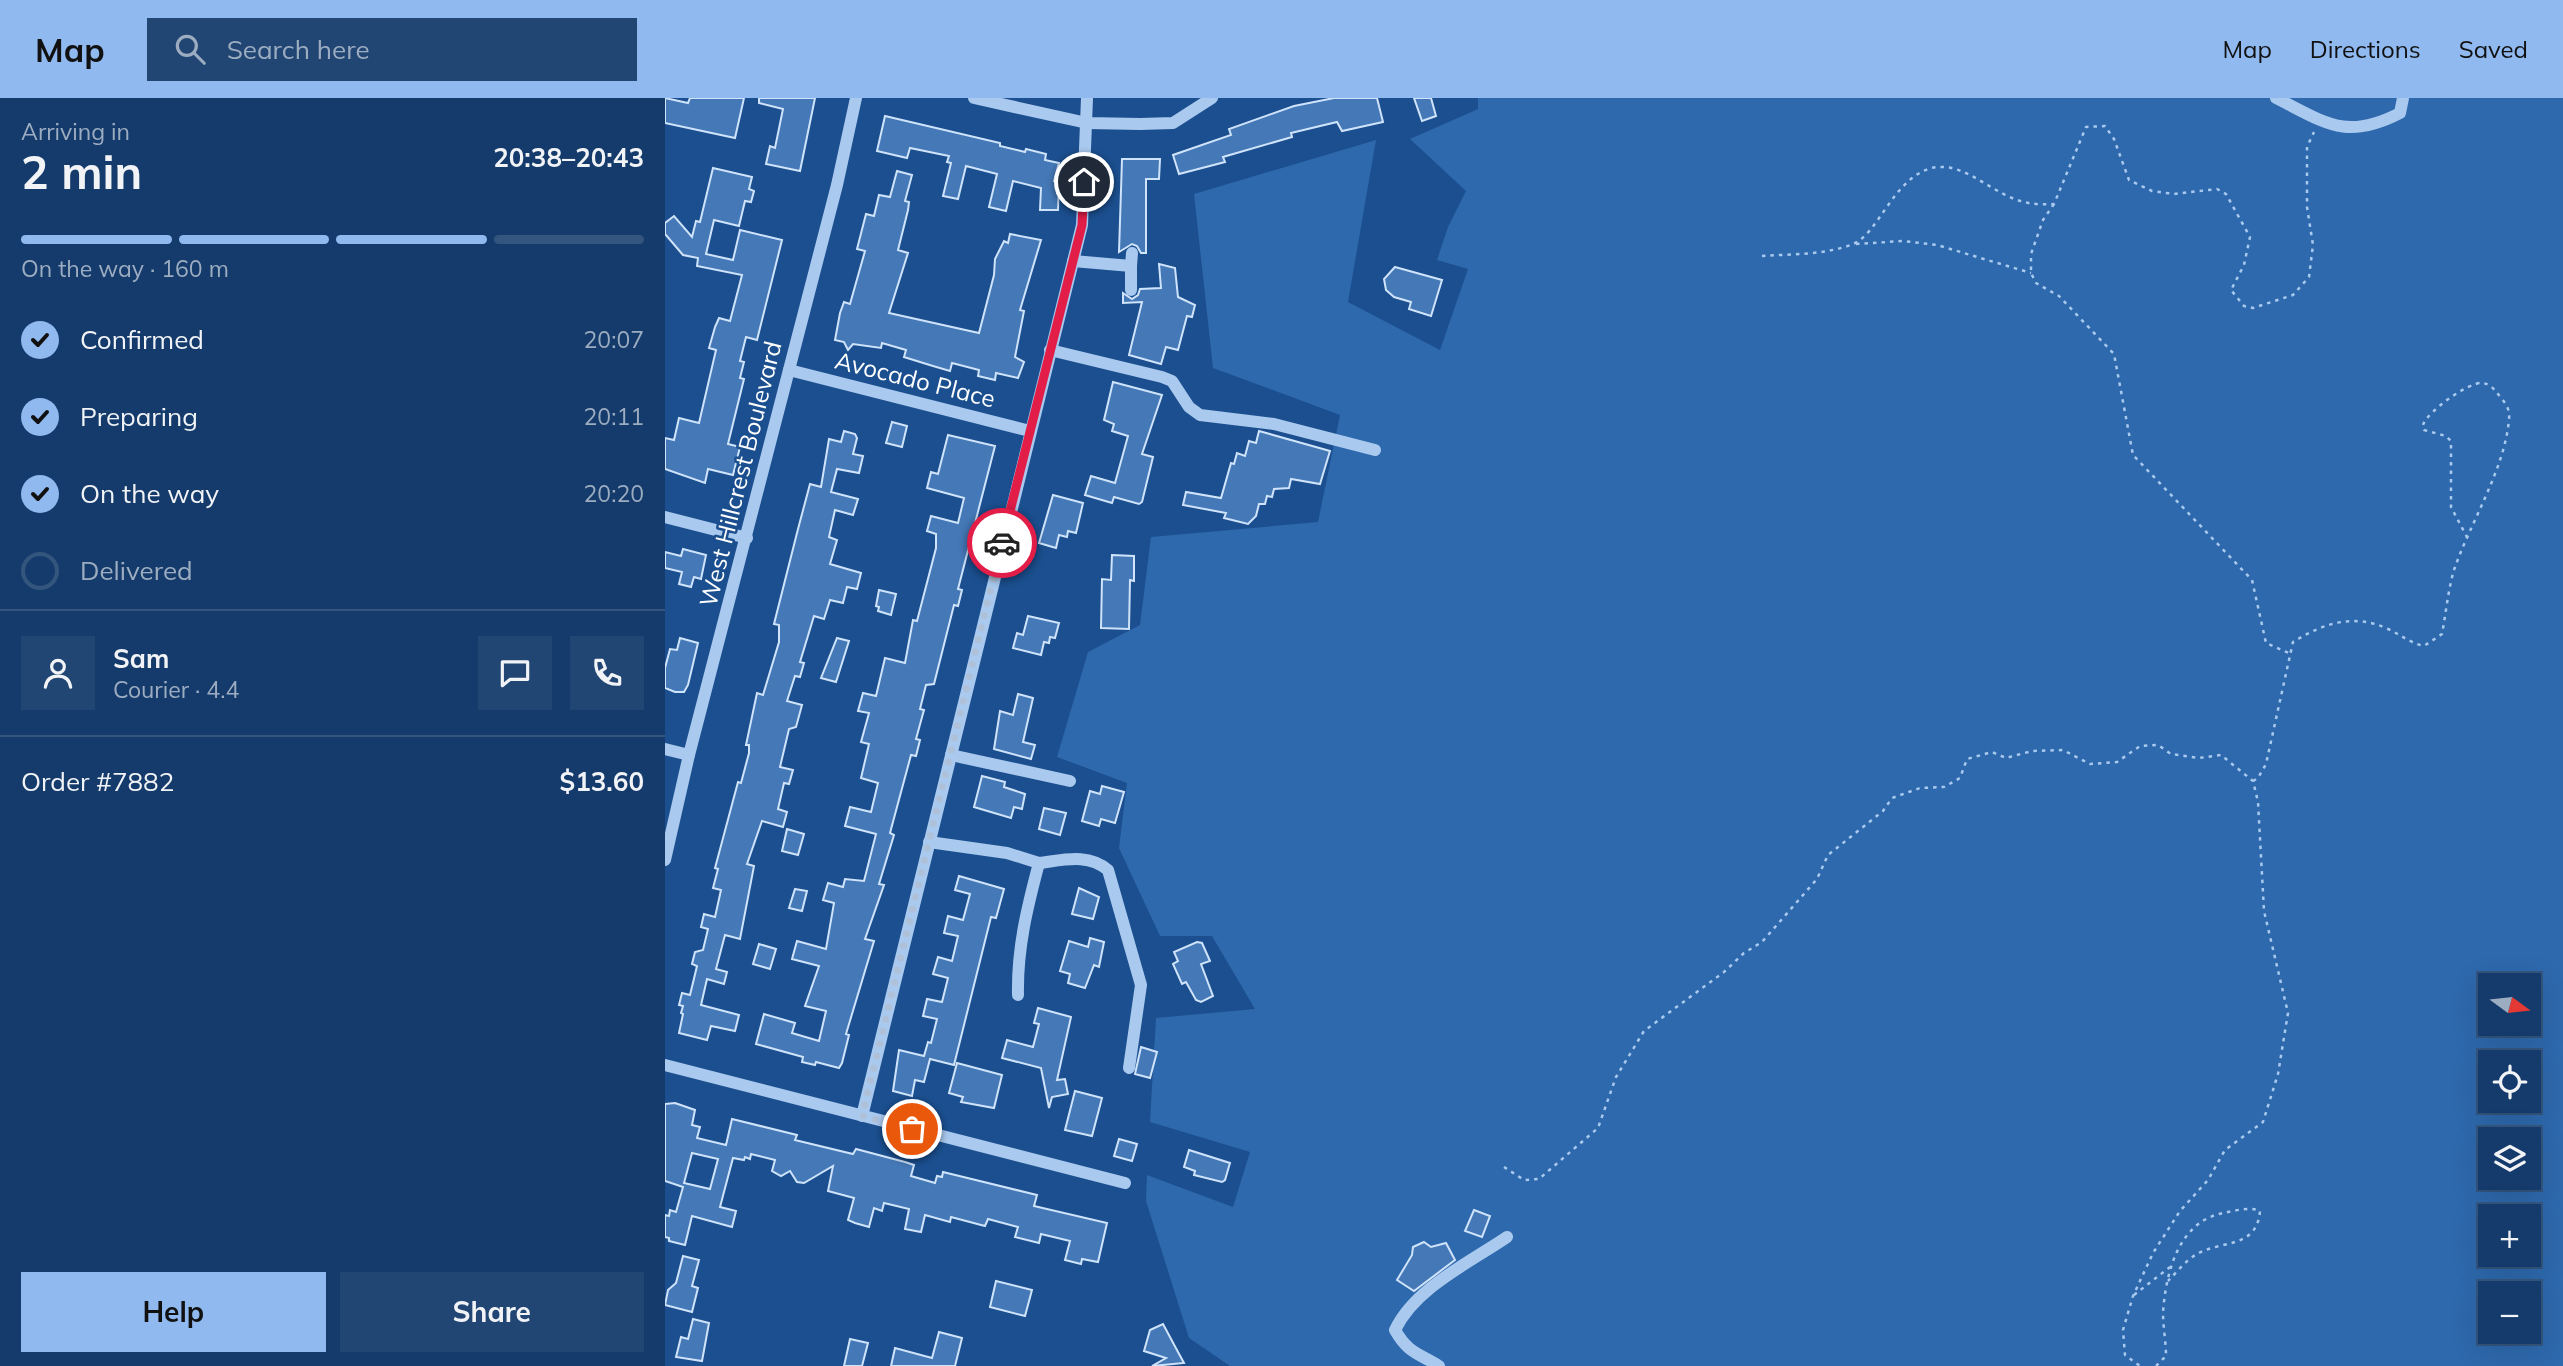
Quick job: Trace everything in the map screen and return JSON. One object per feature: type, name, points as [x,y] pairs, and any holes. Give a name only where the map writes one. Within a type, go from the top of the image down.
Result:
[{"type":"street","name":"West Hillcrest Boulevard","points":[[665,860],[689,755],[837,185],[856,98]]},
{"type":"street","points":[[974,98],[1087,123],[1173,123],[1212,98]]},
{"type":"street","points":[[862,1116],[1082,225],[1087,98]]},
{"type":"street","points":[[2276,98],[2335,128],[2375,126],[2400,113],[2403,98]]},
{"type":"street","points":[[1073,261],[1131,259],[1131,290]]},
{"type":"street","points":[[1050,350],[1172,381],[1189,407],[1201,415],[1274,424],[1374,450]]},
{"type":"street","name":"Avocado Place","points":[[789,370],[1030,430]]},
{"type":"street","points":[[665,517],[747,538]]},
{"type":"street","points":[[665,749],[689,755]]},
{"type":"street","points":[[951,755],[1070,781]]},
{"type":"street","points":[[929,842],[1007,853],[1039,863],[1075,858],[1096,860],[1108,870],[1141,985],[1129,1068]]},
{"type":"street","points":[[1018,995],[1021,934],[1039,863]]},
{"type":"street","points":[[665,1065],[1125,1183]]},
{"type":"street","points":[[1439,1366],[1413,1353],[1402,1341],[1395,1330],[1403,1313],[1419,1298],[1507,1237]]},
{"type":"path","points":[[2291,654],[2266,643],[2252,580],[2133,455],[2114,354],[2059,296],[2036,283],[2031,273],[2031,254],[2043,220],[2054,204],[2087,127],[2105,126],[2114,139],[2129,180],[2152,191],[2174,194],[2217,189],[2226,194],[2250,237],[2244,265],[2231,290],[2244,306],[2253,308],[2276,303],[2293,295],[2309,278],[2313,245],[2307,206],[2307,147],[2320,120]]},
{"type":"path","points":[[1855,244],[1905,181],[1928,169],[1955,169],[2013,199],[2033,205],[2054,204]]},
{"type":"path","points":[[1762,256],[1903,241],[1937,244],[2031,273]]},
{"type":"path","points":[[2253,781],[2258,778],[2266,764],[2293,642],[2307,633],[2344,620],[2368,621],[2424,646],[2439,637],[2454,571],[2468,539],[2491,481],[2509,418],[2508,406],[2492,386],[2480,383],[2470,386],[2430,413],[2423,425],[2424,430],[2446,436],[2451,442],[2451,507],[2468,539]]},
{"type":"path","points":[[1504,1167],[1524,1180],[1539,1179],[1598,1128],[1616,1077],[1644,1031],[1762,942],[1817,879],[1828,855],[1883,811],[1892,798],[1920,788],[1944,787],[1960,778],[1967,759],[1992,752],[2005,758],[2032,751],[2063,750],[2090,764],[2117,762],[2140,746],[2158,745],[2171,754],[2199,758],[2221,755],[2253,781],[2258,802],[2264,911],[2288,1013],[2278,1074],[2263,1122],[2225,1150],[2208,1180],[2180,1211],[2153,1253],[2133,1296],[2123,1330],[2125,1355],[2140,1366]]},
{"type":"path","points":[[2156,1366],[2166,1356],[2163,1314],[2168,1281],[2170,1268],[2178,1247],[2201,1220],[2251,1207],[2260,1211],[2259,1221],[2240,1242],[2194,1255],[2168,1281]]},
{"type":"path","points":[[2133,1296],[2170,1268]]},
{"type":"shaded area","points":[[1478,98],[2563,98],[2563,1366],[1230,1366],[1189,1338],[1146,1201],[1147,1175],[1233,1207],[1250,1152],[1150,1122],[1156,1018],[1255,1009],[1212,936],[1160,936],[1119,848],[1127,783],[1057,757],[1088,652],[1140,625],[1151,537],[1318,522],[1340,415],[1213,368],[1194,194],[1376,140],[1348,302],[1440,350],[1468,269],[1437,260],[1448,227],[1466,191],[1410,139],[1478,109]]},
{"type":"building","points":[[665,98],[688,103],[690,98],[744,98],[735,138],[665,123]]},
{"type":"building","points":[[759,98],[815,98],[800,171],[766,164],[770,146],[775,148],[783,109],[759,103]]},
{"type":"building","points":[[1334,98],[1377,98],[1383,122],[1342,131],[1337,122],[1291,133],[1292,137],[1223,157],[1225,162],[1179,174],[1173,155],[1231,135],[1229,129],[1294,106]]},
{"type":"building","points":[[1414,98],[1431,98],[1436,116],[1422,121]]},
{"type":"building","points":[[885,116],[1000,143],[1000,146],[1025,152],[1026,149],[1046,154],[1045,160],[1059,163],[1054,181],[1059,181],[1058,210],[1040,210],[1041,188],[1013,181],[1006,211],[989,207],[997,174],[966,166],[958,199],[943,196],[951,163],[947,162],[949,156],[910,148],[907,158],[877,151]]},
{"type":"building","points":[[1122,159],[1160,159],[1159,179],[1146,179],[1146,253],[1141,253],[1137,246],[1132,244],[1119,252]]},
{"type":"building","points":[[713,168],[752,177],[749,189],[754,191],[751,202],[745,201],[739,226],[714,220],[706,254],[733,260],[740,230],[782,240],[757,340],[746,337],[740,361],[744,362],[740,378],[744,379],[728,444],[740,447],[733,475],[708,469],[705,483],[665,469],[665,438],[674,440],[679,418],[699,423],[716,350],[709,348],[715,327],[719,318],[730,321],[742,275],[697,266],[698,258],[683,255],[665,234],[665,223],[674,216],[692,237],[696,221],[700,222]]},
{"type":"building","points":[[897,171],[912,175],[905,201],[909,202],[908,210],[898,250],[908,253],[889,313],[979,333],[994,275],[995,259],[1004,241],[1008,243],[1010,234],[1041,240],[1020,310],[1024,311],[1015,357],[1024,362],[1018,378],[996,373],[995,380],[978,376],[979,370],[952,363],[950,371],[904,357],[906,350],[882,343],[881,348],[853,344],[848,350],[844,342],[835,340],[840,313],[844,302],[850,304],[865,251],[857,249],[866,214],[874,216],[879,195],[890,197]]},
{"type":"building","points":[[1159,264],[1175,268],[1178,297],[1195,305],[1192,317],[1187,316],[1178,350],[1166,347],[1161,364],[1129,355],[1142,302],[1123,303],[1123,293],[1132,299],[1138,295],[1140,289],[1161,288]]},
{"type":"building","points":[[1395,267],[1442,280],[1431,316],[1409,309],[1411,302],[1394,297],[1386,290],[1384,279]]},
{"type":"building","points":[[1113,382],[1162,395],[1142,454],[1153,457],[1142,502],[1139,504],[1114,497],[1112,503],[1085,495],[1091,476],[1115,483],[1128,436],[1112,431],[1114,424],[1104,420]]},
{"type":"building","points":[[892,422],[907,426],[902,447],[886,443]]},
{"type":"building","points":[[844,431],[855,434],[857,438],[853,454],[863,456],[859,473],[837,469],[831,492],[858,499],[853,515],[835,510],[829,537],[837,540],[830,564],[861,573],[857,589],[847,587],[843,603],[830,600],[824,619],[814,616],[800,662],[804,663],[800,677],[795,676],[787,701],[802,705],[796,727],[789,729],[780,767],[793,770],[789,784],[784,783],[778,809],[787,812],[783,827],[762,821],[747,864],[754,866],[740,939],[725,935],[716,969],[727,972],[724,984],[707,979],[701,1005],[739,1015],[735,1031],[711,1026],[707,1040],[679,1033],[683,1006],[679,1005],[682,993],[690,995],[697,966],[692,964],[695,952],[703,950],[708,929],[701,927],[704,914],[715,917],[721,890],[713,888],[718,869],[715,868],[738,782],[741,783],[749,753],[749,745],[746,745],[757,693],[763,695],[779,642],[779,625],[774,624],[810,484],[821,487],[829,439],[841,442]]},
{"type":"building","points":[[1259,431],[1330,451],[1320,484],[1291,479],[1289,488],[1274,489],[1272,497],[1267,496],[1265,504],[1259,504],[1256,516],[1248,524],[1224,518],[1226,513],[1183,505],[1186,492],[1221,498],[1231,463],[1234,464],[1237,453],[1245,456],[1249,441],[1256,443]]},
{"type":"building","points":[[948,435],[995,446],[958,589],[962,590],[958,606],[954,605],[934,684],[926,685],[920,709],[924,710],[916,739],[920,740],[916,756],[911,755],[890,833],[894,835],[879,884],[884,885],[865,939],[874,941],[846,1034],[849,1035],[842,1063],[839,1068],[816,1062],[815,1065],[802,1062],[803,1057],[756,1044],[764,1014],[795,1023],[792,1033],[819,1041],[826,1011],[805,1006],[819,966],[792,959],[797,941],[826,949],[834,903],[823,900],[828,883],[843,887],[845,879],[864,881],[876,834],[845,826],[850,807],[871,812],[878,783],[861,778],[869,744],[861,742],[869,713],[858,711],[863,693],[876,696],[885,658],[905,663],[913,620],[917,621],[936,548],[936,534],[927,531],[931,516],[958,523],[964,498],[927,488],[931,472],[938,474]]},
{"type":"building","points":[[1053,495],[1083,503],[1076,533],[1068,531],[1067,537],[1059,535],[1056,548],[1039,543]]},
{"type":"building","points":[[683,549],[706,555],[701,579],[694,577],[691,587],[679,584],[682,572],[665,568],[665,552],[681,556]]},
{"type":"building","points":[[1112,555],[1134,556],[1134,581],[1130,580],[1129,629],[1101,628],[1102,579],[1111,580]]},
{"type":"building","points":[[879,590],[896,594],[891,615],[878,611],[879,607],[876,606]]},
{"type":"building","points":[[1028,616],[1059,623],[1055,638],[1050,637],[1049,643],[1044,642],[1041,655],[1013,648],[1017,633],[1023,635]]},
{"type":"building","points":[[680,638],[698,643],[688,685],[684,692],[675,692],[665,688],[665,668],[670,649],[677,650]]},
{"type":"building","points":[[837,638],[849,641],[836,682],[821,678]]},
{"type":"building","points":[[1018,694],[1033,698],[1023,742],[1035,745],[1031,759],[994,749],[1000,711],[1013,715]]},
{"type":"building","points":[[982,776],[1005,782],[1004,787],[1025,794],[1022,809],[1014,807],[1011,818],[974,807]]},
{"type":"building","points":[[1102,786],[1124,792],[1115,823],[1101,819],[1099,826],[1082,821],[1090,791],[1100,794]]},
{"type":"building","points":[[1044,808],[1066,813],[1060,835],[1039,829]]},
{"type":"building","points":[[787,829],[804,834],[798,855],[782,851]]},
{"type":"building","points":[[959,876],[1004,889],[996,918],[991,917],[954,1065],[930,1059],[924,1082],[915,1080],[912,1096],[893,1091],[899,1050],[924,1056],[928,1042],[931,1043],[937,1019],[923,1016],[927,999],[942,1002],[948,978],[933,974],[938,957],[952,961],[958,936],[944,933],[948,916],[963,920],[970,894],[955,890]]},
{"type":"building","points":[[1079,888],[1099,897],[1093,919],[1072,914]]},
{"type":"building","points":[[795,889],[807,891],[802,911],[789,908]]},
{"type":"building","points":[[1090,938],[1104,942],[1099,967],[1094,965],[1085,988],[1068,983],[1070,974],[1060,971],[1069,941],[1088,947]]},
{"type":"building","points":[[1197,942],[1202,943],[1210,961],[1201,964],[1213,996],[1201,1002],[1196,1000],[1186,982],[1182,984],[1173,964],[1178,961],[1174,952]]},
{"type":"building","points":[[759,944],[776,949],[770,969],[753,964]]},
{"type":"building","points":[[1038,1008],[1071,1017],[1057,1080],[1065,1079],[1068,1094],[1052,1097],[1049,1108],[1041,1068],[1002,1058],[1007,1040],[1033,1047],[1039,1024],[1034,1023]]},
{"type":"building","points":[[1141,1047],[1157,1052],[1150,1078],[1135,1074]]},
{"type":"building","points":[[957,1063],[1002,1075],[994,1108],[961,1102],[963,1097],[949,1093]]},
{"type":"building","points":[[1075,1091],[1102,1098],[1092,1136],[1065,1130]]},
{"type":"building","points":[[675,1103],[695,1110],[692,1125],[700,1127],[697,1138],[726,1145],[732,1119],[797,1135],[795,1140],[853,1154],[856,1149],[905,1162],[914,1165],[911,1176],[935,1183],[937,1176],[942,1177],[943,1172],[1037,1195],[1034,1206],[1107,1223],[1098,1262],[1082,1259],[1081,1264],[1065,1260],[1070,1241],[1041,1234],[1039,1243],[1015,1237],[1018,1227],[988,1219],[985,1226],[951,1217],[950,1222],[925,1215],[921,1232],[905,1229],[909,1209],[884,1203],[882,1211],[874,1208],[869,1227],[855,1223],[848,1220],[854,1198],[828,1191],[833,1166],[804,1183],[797,1182],[790,1171],[781,1176],[772,1171],[775,1160],[751,1154],[750,1159],[733,1158],[720,1207],[736,1211],[732,1227],[692,1216],[685,1245],[669,1241],[669,1238],[665,1237],[665,1215],[669,1216],[670,1210],[676,1212],[683,1187],[665,1181],[665,1104]],"holes":[[[692,1153],[718,1159],[710,1189],[684,1183]]]},
{"type":"building","points":[[1119,1139],[1137,1144],[1132,1161],[1114,1156]]},
{"type":"building","points":[[1189,1150],[1230,1163],[1225,1180],[1222,1182],[1194,1175],[1195,1171],[1184,1167]]},
{"type":"building","points":[[1474,1210],[1490,1216],[1482,1237],[1465,1231]]},
{"type":"building","points":[[1424,1242],[1431,1247],[1446,1243],[1455,1260],[1414,1291],[1397,1280],[1412,1255],[1413,1247]]},
{"type":"building","points":[[683,1256],[699,1260],[692,1286],[698,1288],[692,1312],[665,1305],[668,1290],[676,1283]]},
{"type":"building","points":[[996,1281],[1032,1290],[1025,1316],[990,1307]]},
{"type":"building","points":[[693,1319],[709,1323],[702,1361],[676,1357],[681,1337],[688,1339]]},
{"type":"building","points":[[1163,1324],[1184,1363],[1152,1366],[1166,1358],[1144,1351],[1150,1330]]},
{"type":"building","points":[[939,1332],[962,1338],[955,1366],[891,1366],[895,1348],[932,1358]]},
{"type":"building","points":[[850,1339],[868,1343],[862,1366],[844,1366]]},
{"type":"way so far","points":[[912,1129],[862,1116],[1002,543]]},
{"type":"route","points":[[1002,543],[1082,225],[1084,182]]}]
